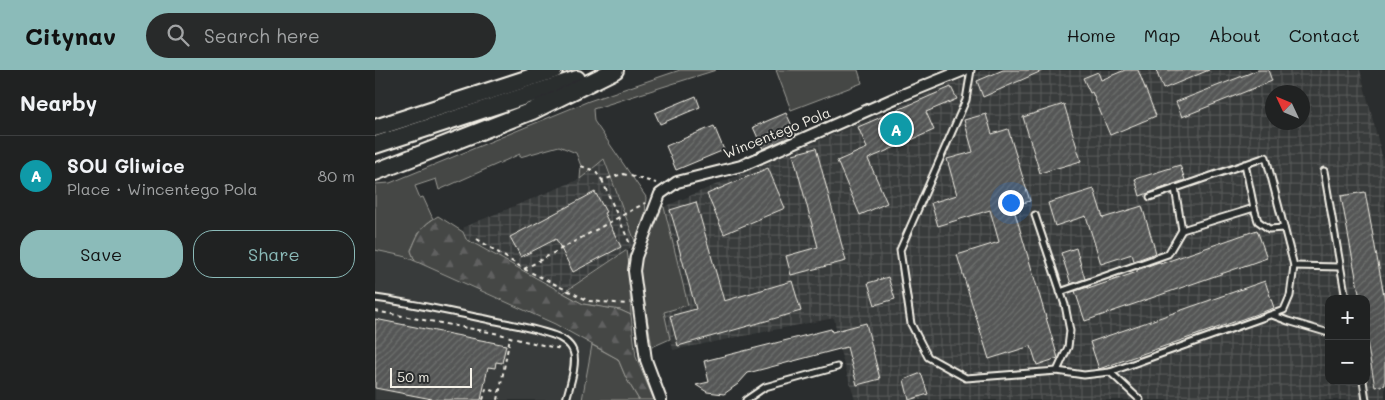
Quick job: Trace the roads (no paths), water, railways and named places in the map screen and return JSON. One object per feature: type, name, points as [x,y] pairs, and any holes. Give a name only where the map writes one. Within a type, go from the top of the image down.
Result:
[{"type":"main road","points":[[375,128],[554,70]]},
{"type":"main road","points":[[375,145],[605,70]]},
{"type":"main road","points":[[375,172],[532,111],[615,70]]},
{"type":"street","name":"Wincentego Pola","points":[[661,400],[646,360],[634,271],[636,257],[664,191],[677,182],[741,166],[964,70]]},
{"type":"lane","points":[[971,70],[966,100],[900,250],[911,324],[928,357],[966,378],[1057,370],[1084,375],[1110,372],[1283,310],[1290,296],[1294,266],[1266,157],[1150,197]]},
{"type":"lane","points":[[1245,164],[1258,221],[1269,229],[1285,228]]},
{"type":"lane","points":[[1324,171],[1345,295]]},
{"type":"lane","points":[[1061,292],[1168,254],[1182,230],[1175,188]]},
{"type":"lane","points":[[1182,230],[1254,208]]},
{"type":"lane","points":[[1035,215],[1061,292],[1071,330],[1068,347],[1057,370]]},
{"type":"lane","points":[[1294,266],[1340,266]]},
{"type":"lane","points":[[375,298],[553,335],[570,346],[573,351],[575,361],[566,400]]},
{"type":"lane","points":[[1271,314],[1288,322],[1325,332]]},
{"type":"lane","points":[[746,400],[765,387],[837,367]]},
{"type":"lane","points":[[1110,372],[1140,400]]},
{"type":"lane","points":[[1364,385],[1366,400]]},
{"type":"place","name":"SOU Gliwice","points":[[896,129]]}]
